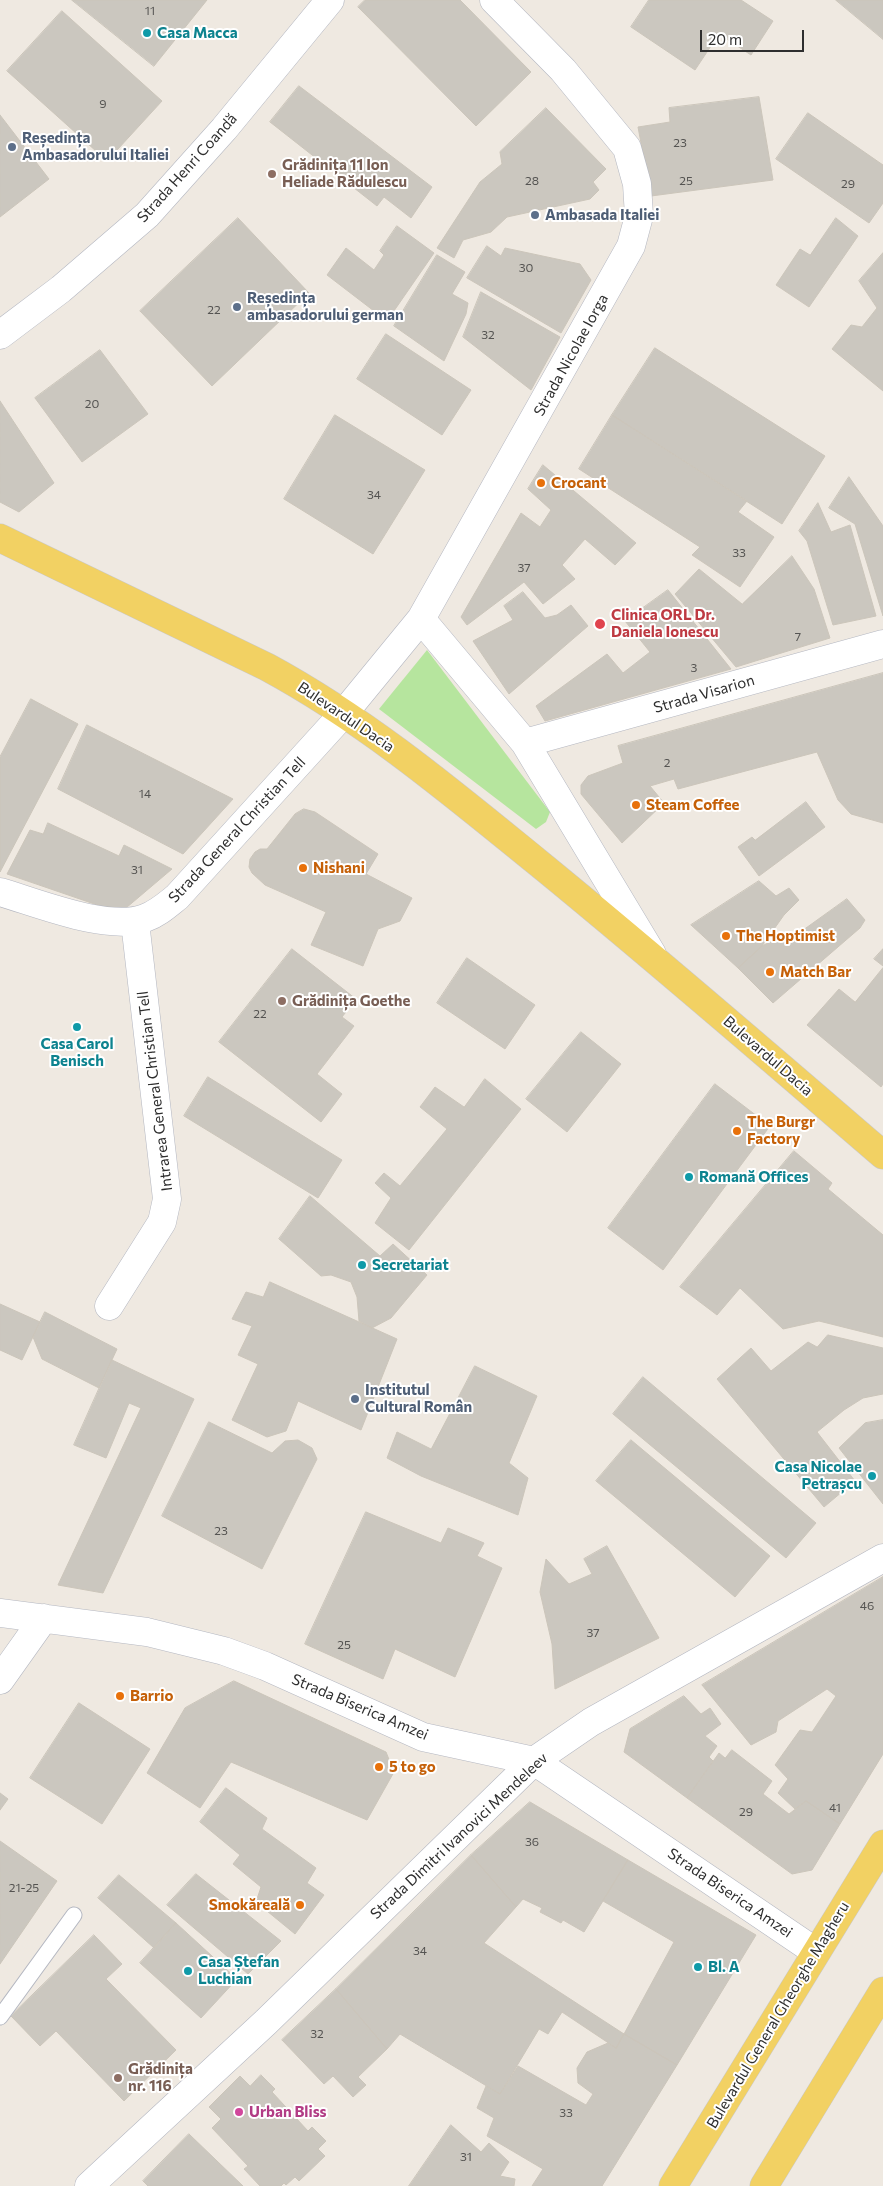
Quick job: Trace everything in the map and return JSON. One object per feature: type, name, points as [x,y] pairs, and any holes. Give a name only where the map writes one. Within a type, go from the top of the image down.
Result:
[{"type":"main road","name":"Bulevardul Dacia","points":[[0,538],[267,667],[307,689],[388,743],[653,957],[883,1155]]},
{"type":"main road","name":"Bulevardul General Gheorghe Magheru","points":[[674,2186],[883,1844]]},
{"type":"main road","points":[[764,2186],[883,1991]]},
{"type":"street","name":"Strada Henri Coandă","points":[[0,335],[60,289],[147,215],[212,143],[330,0]]},
{"type":"street","name":"Strada Nicolae Iorga","points":[[344,713],[421,618],[601,302],[631,246],[639,216],[637,184],[627,148],[563,70],[494,0]]},
{"type":"street","name":"Bulevardul Dacia","points":[[421,618],[525,744],[653,957]]},
{"type":"street","name":"Strada Visarion","points":[[525,744],[883,644]]},
{"type":"street","name":"Strada General Christian Tell","points":[[0,892],[110,923],[135,922],[159,912],[177,898],[344,713]]},
{"type":"street","name":"Intrarea General Christian Tell","points":[[109,1306],[162,1222],[167,1199],[135,922]]},
{"type":"street","name":"Strada Dimitri Ivanovici Mendeleev","points":[[89,2186],[266,2022],[534,1761],[592,1722],[883,1558]]},
{"type":"street","name":"Strada Biserica Amzei","points":[[0,1613],[147,1632],[224,1651],[265,1666],[422,1737],[534,1761],[816,1952]]},
{"type":"street","points":[[0,1680],[44,1618]]},
{"type":"lane","points":[[0,2017],[74,1915]]},
{"type":"green space","points":[[427,650],[550,812],[546,822],[536,829],[379,709]]},
{"type":"building","name":"Casa Macca","points":[[72,0],[207,0],[154,66]]},
{"type":"building","points":[[365,0],[460,0],[531,72],[476,126],[358,7]]},
{"type":"building","points":[[649,0],[741,0],[773,21],[751,55],[719,34],[695,70],[631,27]]},
{"type":"building","points":[[836,0],[883,0],[883,39]]},
{"type":"building","points":[[62,11],[162,101],[107,161],[7,71]]},
{"type":"building","points":[[299,86],[432,187],[411,218],[384,197],[377,206],[270,122]]},
{"type":"building","points":[[759,97],[773,180],[651,196],[638,127],[670,122],[669,108]]},
{"type":"building","points":[[546,108],[606,169],[593,182],[599,190],[590,199],[507,217],[491,232],[463,240],[454,258],[437,248],[480,182],[502,164],[500,152]]},
{"type":"building","points":[[808,113],[883,165],[883,203],[869,223],[776,159]]},
{"type":"building","name":"Reședința Ambasadorului Italiei","points":[[0,115],[49,179],[0,217]]},
{"type":"building","points":[[238,218],[309,293],[212,386],[140,311]]},
{"type":"building","points":[[836,218],[858,236],[809,307],[776,285],[800,249],[810,255]]},
{"type":"building","points":[[397,226],[434,253],[387,321],[327,275],[346,248],[374,270],[384,255],[380,251]]},
{"type":"building","points":[[487,246],[501,256],[505,248],[580,264],[591,280],[561,333],[467,278]]},
{"type":"building","points":[[883,253],[883,391],[832,349],[851,325],[862,327],[877,308],[859,281]]},
{"type":"building","points":[[437,255],[465,272],[452,294],[468,303],[466,314],[444,361],[394,326]]},
{"type":"building","points":[[481,292],[560,337],[531,390],[463,337]]},
{"type":"building","points":[[386,334],[471,390],[442,435],[357,379]]},
{"type":"building","points":[[655,348],[825,456],[782,524],[612,415]]},
{"type":"building","points":[[100,350],[148,414],[82,462],[35,398]]},
{"type":"building","points":[[0,401],[54,483],[19,512],[0,502]]},
{"type":"building","points":[[335,415],[425,470],[373,554],[284,499]]},
{"type":"building","points":[[612,415],[747,501],[738,512],[774,537],[740,587],[692,555],[700,547],[579,469]]},
{"type":"building","points":[[543,465],[636,543],[615,565],[585,539],[562,565],[575,579],[543,604],[524,582],[467,625],[461,617],[521,513],[540,527],[551,510],[528,489]]},
{"type":"building","points":[[849,477],[883,526],[883,616],[855,524],[829,508]]},
{"type":"building","points":[[818,503],[831,532],[850,525],[876,616],[833,625],[807,541],[799,531]]},
{"type":"building","points":[[792,556],[814,589],[830,638],[736,667],[675,594],[699,569],[742,604]]},
{"type":"building","points":[[668,590],[731,669],[545,721],[536,706],[607,654],[623,673],[650,652],[625,621]]},
{"type":"building","points":[[523,592],[545,618],[557,615],[571,605],[588,626],[509,694],[473,641],[513,620],[504,606]]},
{"type":"building","points":[[883,673],[883,823],[851,814],[838,800],[817,752],[678,789],[674,779],[650,786],[664,803],[622,843],[581,794],[581,785],[588,776],[623,763],[618,746]]},
{"type":"building","points":[[31,699],[78,724],[0,872],[0,757]]},
{"type":"building","points":[[87,725],[233,799],[183,854],[58,789]]},
{"type":"building","points":[[806,802],[825,827],[759,876],[738,847],[752,837],[755,840]]},
{"type":"building","points":[[304,809],[315,812],[378,854],[366,874],[412,898],[400,921],[378,929],[363,966],[311,945],[326,912],[265,885],[252,873],[249,867],[250,859],[255,852],[260,849],[267,849],[295,814]]},
{"type":"building","points":[[48,823],[119,856],[124,845],[172,869],[126,908],[109,909],[7,874],[30,830],[43,834]]},
{"type":"building","points":[[759,881],[776,896],[789,888],[799,900],[784,915],[762,946],[738,968],[691,925]]},
{"type":"building","points":[[847,899],[865,920],[860,928],[773,1003],[738,968],[762,946],[784,935],[793,937]]},
{"type":"building","points":[[292,949],[356,999],[342,1017],[354,1026],[317,1074],[342,1094],[321,1122],[219,1042]]},
{"type":"building","points":[[883,949],[883,966],[874,959]]},
{"type":"building","points":[[467,958],[535,1005],[505,1049],[437,1003]]},
{"type":"building","points":[[883,968],[883,1084],[881,1087],[807,1025],[839,989],[855,1002]]},
{"type":"building","points":[[581,1032],[621,1064],[567,1132],[526,1099]]},
{"type":"building","points":[[208,1077],[342,1160],[318,1198],[184,1116]]},
{"type":"building","points":[[485,1079],[521,1109],[409,1250],[375,1223],[391,1198],[375,1183],[384,1173],[400,1186],[447,1129],[420,1107],[435,1087],[464,1107]]},
{"type":"building","name":"Romană Offices","points":[[715,1084],[770,1126],[663,1270],[608,1228]]},
{"type":"building","points":[[794,1151],[832,1183],[828,1189],[883,1235],[883,1337],[819,1321],[783,1329],[740,1288],[717,1315],[680,1287]]},
{"type":"building","name":"Secretariat","points":[[310,1196],[380,1256],[393,1244],[427,1275],[391,1318],[372,1328],[359,1321],[357,1297],[351,1282],[331,1275],[321,1276],[279,1239]]},
{"type":"building","points":[[270,1282],[397,1339],[361,1430],[298,1401],[286,1431],[267,1437],[232,1420],[258,1364],[238,1355],[252,1326],[232,1319],[246,1292],[263,1297]]},
{"type":"building","points":[[0,1304],[40,1322],[22,1360],[0,1350]]},
{"type":"building","points":[[45,1312],[117,1349],[99,1388],[42,1359],[33,1337]]},
{"type":"building","points":[[828,1335],[883,1348],[883,1394],[863,1398],[844,1410],[817,1432],[855,1481],[824,1507],[717,1379],[751,1348],[771,1371],[808,1342],[817,1347]]},
{"type":"building","points":[[112,1360],[194,1399],[103,1593],[58,1585],[141,1408],[129,1403],[106,1458],[74,1445]]},
{"type":"building","points":[[475,1366],[537,1396],[509,1463],[528,1478],[518,1515],[421,1476],[387,1458],[397,1432],[431,1449]]},
{"type":"building","points":[[643,1377],[816,1523],[786,1558],[613,1414]]},
{"type":"building","name":"Casa Nicolae Petrașcu","points":[[883,1420],[883,1504],[839,1448],[865,1423]]},
{"type":"building","points":[[209,1422],[272,1453],[285,1441],[298,1440],[312,1448],[317,1459],[262,1569],[162,1516]]},
{"type":"building","points":[[631,1440],[770,1556],[735,1597],[596,1481]]},
{"type":"building","points":[[366,1512],[441,1543],[448,1528],[484,1543],[477,1556],[502,1568],[455,1677],[395,1649],[383,1679],[305,1644]]},
{"type":"building","points":[[607,1546],[659,1638],[555,1689],[552,1644],[540,1592],[546,1559],[569,1584],[592,1574],[584,1559]]},
{"type":"building","points":[[883,1577],[883,1754],[840,1824],[806,1801],[795,1809],[778,1793],[788,1779],[775,1765],[800,1730],[812,1732],[836,1696],[827,1689],[778,1721],[776,1732],[751,1745],[702,1685]]},
{"type":"building","points":[[234,1681],[386,1752],[394,1772],[367,1820],[231,1762],[200,1808],[147,1773],[185,1708]]},
{"type":"building","points":[[684,1696],[701,1714],[710,1708],[721,1724],[705,1736],[717,1746],[709,1757],[713,1761],[687,1798],[624,1752],[630,1729]]},
{"type":"building","points":[[79,1703],[150,1749],[102,1824],[30,1778]]},
{"type":"building","points":[[732,1750],[772,1781],[763,1794],[789,1814],[806,1801],[840,1824],[812,1870],[792,1874],[687,1798],[719,1753],[725,1758]]},
{"type":"building","points":[[226,1788],[267,1818],[262,1829],[316,1868],[307,1883],[324,1895],[295,1934],[256,1902],[261,1887],[233,1864],[240,1855],[200,1822]]},
{"type":"building","points":[[0,1793],[8,1799],[0,1810]]},
{"type":"building","points":[[530,1802],[628,1860],[584,1932],[563,1920],[561,1923],[540,1912],[542,1908],[523,1899],[516,1907],[471,1855]]},
{"type":"building","points":[[0,1841],[57,1881],[0,1964]]},
{"type":"building","points":[[471,1855],[516,1907],[484,1943],[624,2034],[616,2048],[562,2012],[548,2034],[539,2029],[500,2094],[400,2034],[387,2049],[336,1989]]},
{"type":"building","name":"Bl. A","points":[[628,1860],[756,1935],[677,2065],[624,2034],[674,1942],[603,1901]]},
{"type":"building","points":[[196,1874],[281,1941],[248,1974],[167,1905]]},
{"type":"building","points":[[119,1875],[176,1923],[154,1948],[98,1898]]},
{"type":"building","name":"Casa Ștefan Luchian","points":[[176,1923],[237,1979],[201,2018],[140,1963]]},
{"type":"building","points":[[94,1935],[122,1964],[106,1979],[176,2050],[124,2101],[56,2031],[40,2046],[11,2016]]},
{"type":"building","points":[[336,1989],[387,2049],[358,2077],[366,2085],[353,2097],[333,2076],[324,2084],[282,2040]]},
{"type":"building","points":[[624,2034],[677,2065],[602,2186],[532,2186],[543,2169],[487,2136],[494,2118],[477,2108],[486,2086],[500,2094],[518,2066],[586,2105],[593,2094],[578,2083],[577,2068],[587,2052],[608,2043],[616,2048]]},
{"type":"building","points":[[261,2075],[275,2089],[272,2092],[308,2131],[312,2127],[326,2141],[318,2149],[325,2156],[299,2181],[295,2177],[286,2185],[284,2183],[281,2186],[260,2186],[244,2169],[248,2166],[212,2128],[221,2119],[209,2107],[240,2076],[250,2086]]},
{"type":"building","points":[[451,2125],[481,2152],[489,2143],[509,2162],[500,2176],[515,2179],[514,2186],[409,2186]]},
{"type":"building","points":[[189,2134],[243,2186],[148,2186],[143,2181]]},
{"type":"place","name":"Casa Macca","points":[[147,33]]},
{"type":"place","name":"Reședința Ambasadorului Italiei","points":[[12,147]]},
{"type":"place","name":"Grădinița 11 Ion Heliade Rădulescu","points":[[272,174]]},
{"type":"place","name":"Ambasada Italiei","points":[[535,215]]},
{"type":"place","name":"Reședința ambasadorului german","points":[[237,307]]},
{"type":"place","name":"Crocant","points":[[541,483]]},
{"type":"place","name":"Clinica ORL Dr. Daniela Ionescu","points":[[600,624]]},
{"type":"place","name":"Steam Coffee","points":[[636,805]]},
{"type":"place","name":"Nishani","points":[[303,868]]},
{"type":"place","name":"The Hoptimist","points":[[726,936]]},
{"type":"place","name":"Match Bar","points":[[770,972]]},
{"type":"place","name":"Grădinița Goethe","points":[[282,1001]]},
{"type":"place","name":"Casa Carol Benisch","points":[[77,1027]]},
{"type":"place","name":"The Burgr Factory","points":[[737,1131]]},
{"type":"place","name":"Romană Offices","points":[[689,1177]]},
{"type":"place","name":"Secretariat","points":[[362,1265]]},
{"type":"place","name":"Institutul Cultural Român","points":[[355,1399]]},
{"type":"place","name":"Casa Nicolae Petrașcu","points":[[872,1476]]},
{"type":"place","name":"Barrio","points":[[120,1696]]},
{"type":"place","name":"5 to go","points":[[379,1767]]},
{"type":"place","name":"Smokăreală","points":[[300,1905]]},
{"type":"place","name":"Bl. A","points":[[698,1967]]},
{"type":"place","name":"Casa Ștefan Luchian","points":[[188,1971]]},
{"type":"place","name":"Grădinița nr. 116","points":[[118,2078]]},
{"type":"place","name":"Urban Bliss","points":[[239,2112]]}]
